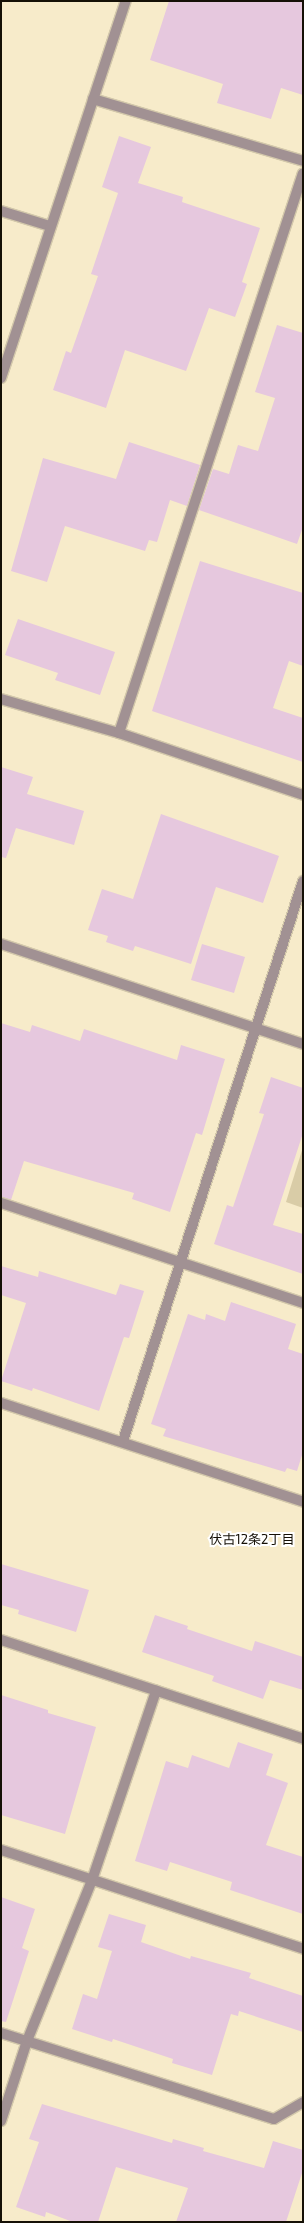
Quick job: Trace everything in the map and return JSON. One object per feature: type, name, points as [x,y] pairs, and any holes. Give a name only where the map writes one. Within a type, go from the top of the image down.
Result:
[{"type":"street","points":[[1,378],[50,226],[126,1]]},
{"type":"street","points":[[93,99],[303,161]]},
{"type":"street","points":[[119,733],[303,173]]},
{"type":"street","points":[[1,212],[50,226]]},
{"type":"street","points":[[1,699],[119,733],[303,795]]},
{"type":"street","points":[[122,1441],[178,1261],[303,881]]},
{"type":"street","points":[[1,944],[303,1044]]},
{"type":"street","points":[[1,1204],[303,1303]]},
{"type":"street","points":[[1,1403],[122,1441],[303,1502]]},
{"type":"street","points":[[1,1640],[303,1739]]},
{"type":"street","points":[[1,2121],[27,2042],[92,1880],[156,1690]]},
{"type":"street","points":[[1,1850],[303,1949]]},
{"type":"street","points":[[1,2033],[274,2119],[303,2102]]},
{"type":"shaded area","points":[[303,1147],[303,1208],[286,1202]]},
{"type":"building","points":[[169,1],[303,1],[303,95],[281,88],[271,119],[217,103],[223,84],[150,60]]},
{"type":"building","points":[[119,136],[151,147],[138,183],[183,197],[182,202],[260,228],[242,282],[247,284],[235,317],[209,308],[186,371],[125,350],[106,408],[53,390],[66,351],[71,353],[98,276],[91,274],[118,193],[102,187]]},
{"type":"building","points":[[277,325],[303,333],[303,527],[297,544],[199,510],[213,469],[229,474],[238,445],[258,451],[275,398],[255,392]]},
{"type":"building","points":[[129,442],[200,465],[187,506],[170,500],[157,542],[149,540],[145,551],[65,526],[47,582],[11,571],[43,458],[116,479]]},
{"type":"building","points":[[200,561],[303,593],[303,666],[289,661],[273,708],[303,718],[303,762],[152,711]]},
{"type":"building","points":[[18,619],[115,652],[100,695],[55,680],[58,673],[5,655]]},
{"type":"building","points":[[1,767],[33,777],[27,794],[84,811],[74,845],[16,828],[6,858],[1,857]]},
{"type":"building","points":[[161,814],[279,856],[263,903],[216,887],[191,964],[135,946],[133,951],[106,942],[108,936],[88,930],[102,889],[133,899]]},
{"type":"building","points":[[202,944],[245,957],[234,993],[191,980]]},
{"type":"building","points":[[1,1023],[30,1032],[32,1025],[80,1041],[84,1029],[177,1060],[181,1045],[225,1059],[202,1135],[196,1133],[170,1212],[132,1199],[134,1193],[24,1161],[11,1200],[1,1197]]},
{"type":"building","points":[[271,1077],[303,1088],[303,1133],[273,1225],[303,1234],[303,1274],[214,1244],[227,1205],[233,1207],[264,1114],[259,1113]]},
{"type":"building","points":[[1,1266],[38,1277],[39,1271],[116,1295],[120,1284],[144,1291],[129,1338],[124,1337],[99,1411],[33,1388],[32,1391],[1,1381],[26,1303],[1,1295]]},
{"type":"building","points":[[231,1302],[296,1324],[288,1349],[303,1354],[303,1452],[297,1471],[287,1468],[285,1472],[163,1436],[166,1429],[151,1424],[188,1314],[205,1320],[206,1314],[225,1321]]},
{"type":"building","points":[[1,1564],[89,1590],[76,1632],[18,1614],[19,1610],[1,1605]]},
{"type":"building","points":[[155,1615],[188,1626],[187,1629],[252,1651],[255,1641],[303,1657],[303,1690],[270,1680],[263,1699],[212,1681],[214,1676],[142,1652]]},
{"type":"building","points":[[1,1695],[48,1710],[48,1713],[96,1727],[65,1834],[1,1815]]},
{"type":"building","points":[[238,1742],[273,1754],[266,1775],[288,1783],[266,1845],[303,1857],[303,1914],[230,1890],[232,1882],[170,1862],[167,1871],[135,1861],[166,1761],[188,1768],[192,1755],[229,1768]]},
{"type":"building","points":[[1,1897],[35,1909],[22,1948],[29,1951],[6,2022],[1,2021]]},
{"type":"building","points":[[109,1914],[146,1925],[141,1942],[190,1959],[191,1956],[251,1973],[249,1978],[303,1996],[303,2032],[239,2011],[238,2016],[231,2014],[212,2075],[172,2063],[173,2059],[113,2039],[112,2042],[72,2029],[83,1994],[97,1999],[112,1951],[98,1947]]},
{"type":"building","points":[[42,2104],[172,2143],[173,2139],[204,2148],[203,2151],[264,2168],[273,2141],[303,2150],[303,2170],[286,2222],[176,2222],[188,2188],[116,2167],[98,2222],[73,2222],[46,2212],[45,2217],[16,2207],[39,2142],[29,2139]]},
{"type":"district","name":"伏古12条2丁目","points":[[252,1539]]}]
